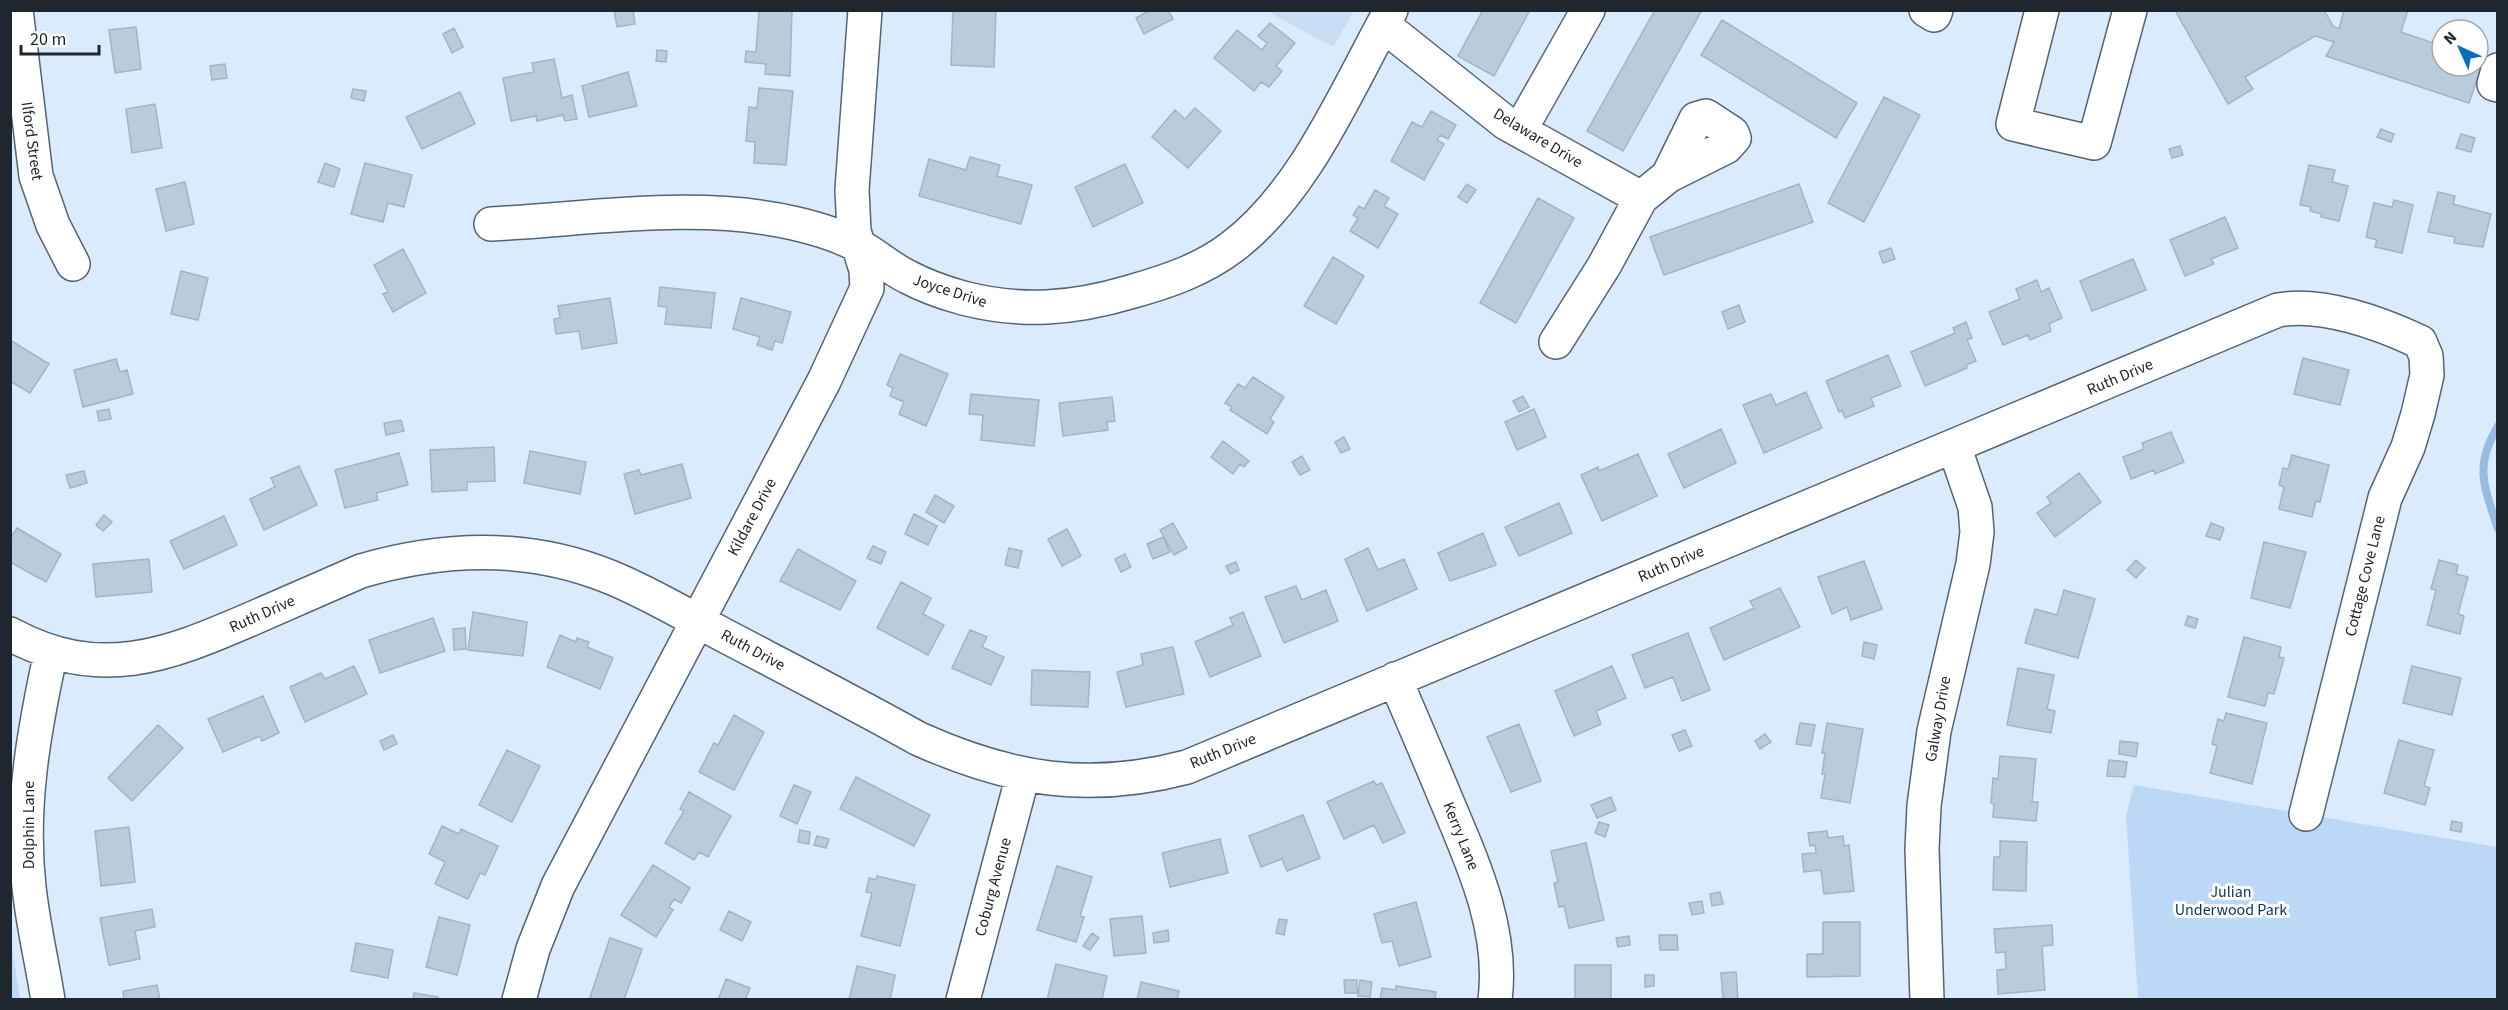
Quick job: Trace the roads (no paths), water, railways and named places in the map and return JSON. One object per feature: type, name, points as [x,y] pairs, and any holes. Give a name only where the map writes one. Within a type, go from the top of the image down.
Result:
[{"type":"street","name":"Ilford Street","points":[[16,10],[19,114],[42,197],[73,264]]},
{"type":"street","name":"Kildare Drive","points":[[519,999],[533,949],[558,886],[857,314],[867,288],[866,270],[854,231],[852,190],[865,10]]},
{"type":"street","points":[[1520,130],[1588,10]]},
{"type":"street","points":[[1926,10],[1934,15],[1936,10]]},
{"type":"street","points":[[2042,10],[2013,124],[2094,142],[2128,11]]},
{"type":"street","name":"Joyce Drive","points":[[491,224],[718,213],[793,223],[858,245],[918,281],[959,297],[1022,309],[1096,303],[1167,281],[1202,266],[1231,249],[1271,212],[1305,164],[1387,18]]},
{"type":"street","name":"Delaware Drive","points":[[1387,18],[1506,123],[1641,198]]},
{"type":"street","points":[[2498,70],[2494,84],[2498,85]]},
{"type":"street","points":[[1556,342],[1604,266],[1641,198],[1668,176]]},
{"type":"street","name":"Ruth Drive","points":[[10,634],[37,649],[88,660],[131,660],[161,655],[190,646],[361,571],[424,555],[461,552],[537,557],[577,566],[610,577],[919,739],[967,760],[1023,775],[1078,782],[1161,774],[1187,766],[1395,680],[2278,310],[2322,309],[2402,334],[2420,342]]},
{"type":"street","name":"Cottage Cove Lane","points":[[2306,814],[2385,498],[2408,447],[2418,414],[2427,375],[2426,356],[2420,342]]},
{"type":"street","name":"Galway Drive","points":[[1927,999],[1922,860],[1924,806],[1934,731],[1973,564],[1977,532],[1975,507],[1954,446]]},
{"type":"street","name":"Dolphin Lane","points":[[48,999],[29,886],[26,827],[33,736],[51,652]]},
{"type":"street","name":"Kerry Lane","points":[[1395,680],[1469,854],[1486,900],[1493,941],[1495,999]]},
{"type":"street","name":"Coburg Avenue","points":[[963,999],[1023,775]]},
{"type":"waterway","points":[[2498,426],[2490,441],[2484,466],[2486,489],[2498,529]]},
{"type":"park label","name":"Julian Underwood Park","points":[[2231,901]]}]
